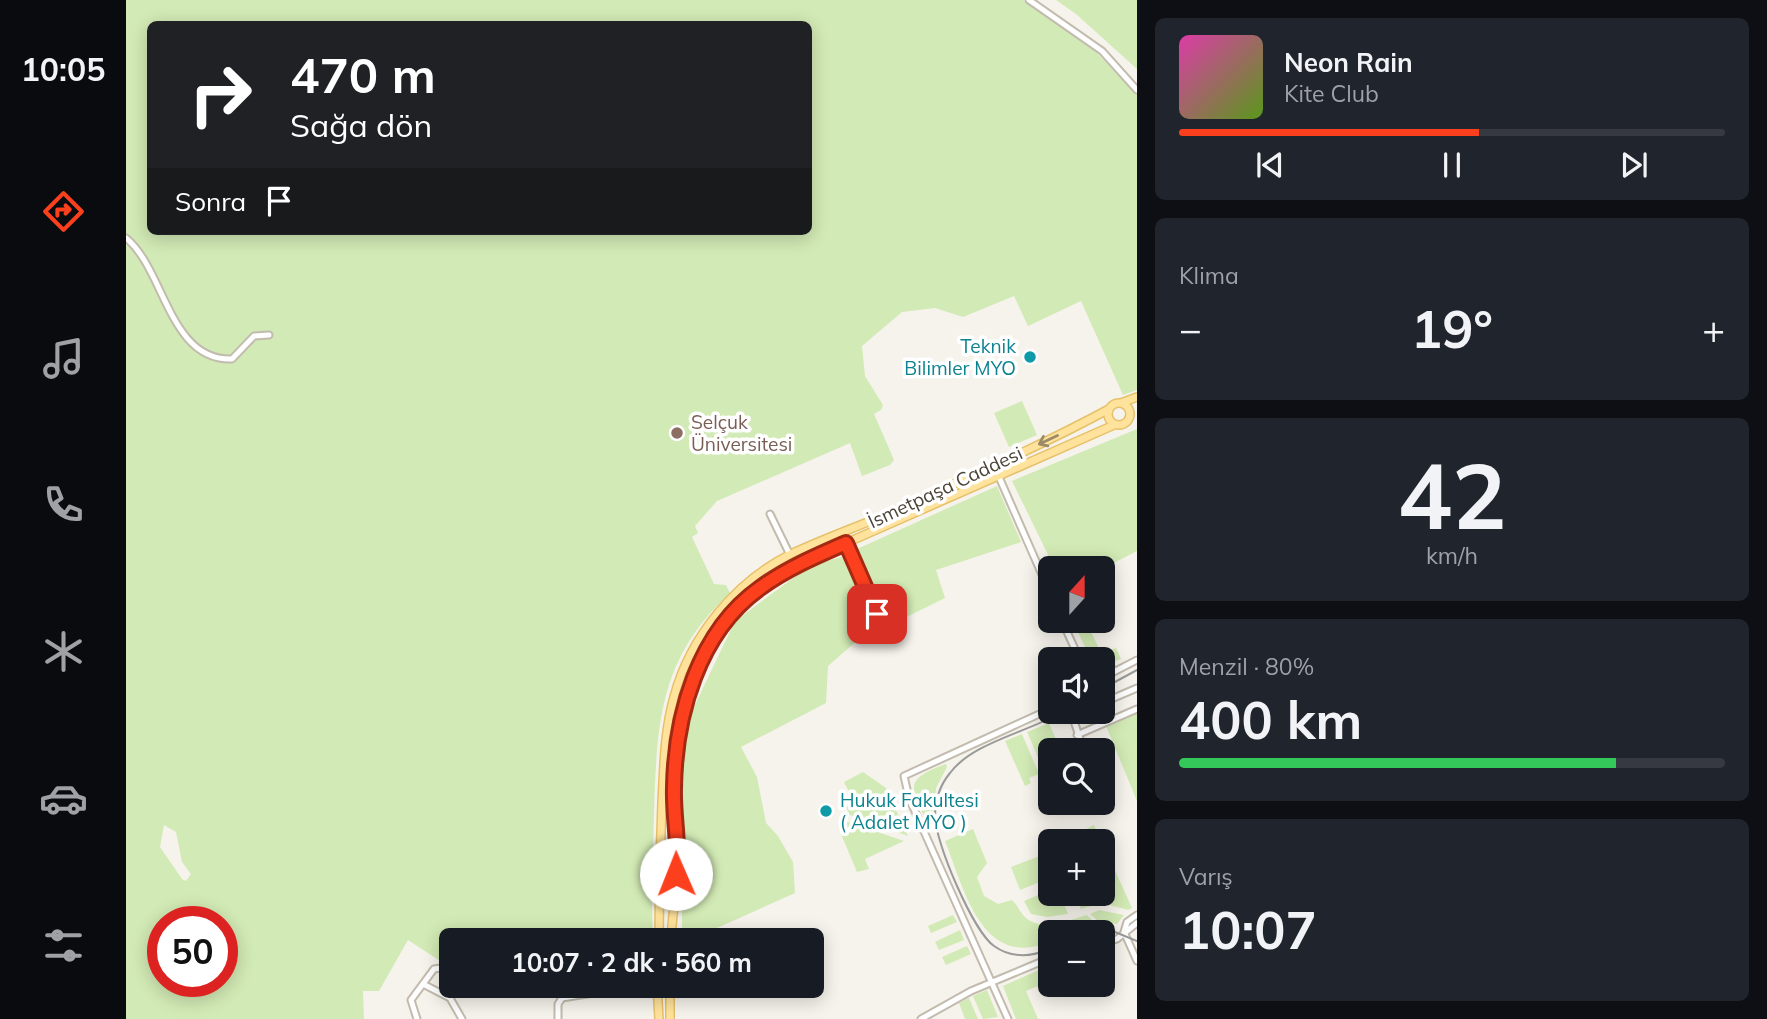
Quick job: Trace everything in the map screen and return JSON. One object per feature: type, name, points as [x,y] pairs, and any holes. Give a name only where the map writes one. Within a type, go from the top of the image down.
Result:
[{"type":"main road","points":[[1114,425],[1108,416],[1109,409],[1137,397]]},
{"type":"main road","points":[[672,928],[677,864],[674,789],[676,742],[693,679],[712,642],[732,615],[758,589],[803,562],[1114,425],[1122,426],[1134,417],[1128,407],[1121,403]]},
{"type":"main road","name":"İsmetpaşa Caddesi","points":[[659,928],[659,863],[666,732],[674,696],[688,659],[705,630],[730,600],[759,575],[790,555],[1109,409]]},
{"type":"main road","points":[[659,863],[668,858],[677,864]]},
{"type":"main road","points":[[659,873],[667,878],[676,874]]},
{"type":"main road","points":[[658,998],[659,1019]]},
{"type":"main road","points":[[670,998],[670,1019]]},
{"type":"street","points":[[1029,0],[1102,51],[1137,90]]},
{"type":"street","points":[[126,238],[147,263],[176,322],[208,354],[232,359],[254,336],[269,335]]},
{"type":"street","points":[[999,477],[1038,566]]},
{"type":"street","points":[[770,514],[790,555]]},
{"type":"street","points":[[839,534],[846,543],[887,637]]},
{"type":"street","points":[[1115,670],[1137,660]]},
{"type":"street","points":[[1115,668],[1120,667]]},
{"type":"street","points":[[1115,697],[1137,688]]},
{"type":"street","points":[[1077,735],[1137,709]]},
{"type":"street","points":[[1008,1019],[909,798],[904,776],[1038,714]]},
{"type":"street","points":[[1074,724],[1078,738]]},
{"type":"street","points":[[1137,915],[1127,922],[1124,932],[1137,961]]},
{"type":"street","points":[[1115,939],[1137,923]]},
{"type":"street","points":[[921,1019],[993,982],[1038,963]]},
{"type":"street","points":[[417,1019],[411,1000],[434,969],[439,968]]},
{"type":"street","points":[[423,984],[450,998],[462,1019]]},
{"type":"street","points":[[558,1019],[558,1004],[562,998]]},
{"type":"green space","name":"Selçuk Üniversitesi","points":[[126,0],[1023,0],[1097,53],[1137,94],[1137,390],[1123,395],[1081,301],[1028,326],[1014,296],[963,317],[935,308],[902,312],[862,346],[865,376],[883,405],[881,410],[874,414],[894,460],[890,465],[862,476],[850,443],[717,501],[695,526],[698,533],[692,537],[714,584],[726,585],[730,593],[706,617],[689,642],[666,694],[655,780],[653,928],[439,928],[439,960],[408,940],[379,991],[363,991],[364,1019],[126,1019]],"holes":[[[164,825],[176,832],[182,862],[191,874],[186,881],[160,847]]]},
{"type":"green space","points":[[1056,0],[1137,0],[1137,69],[1076,14]]},
{"type":"green space","points":[[1022,401],[1037,435],[1009,447],[994,413]]},
{"type":"green space","points":[[1137,429],[1137,551],[1115,562],[1115,556],[1049,556],[1012,481]]},
{"type":"green space","points":[[997,486],[1021,542],[936,570],[945,598],[890,625],[857,549]]},
{"type":"green space","points":[[842,557],[877,630],[860,638],[828,666],[826,703],[741,747],[757,777],[766,823],[778,836],[793,862],[795,893],[717,928],[682,928],[682,762],[692,711],[735,621],[811,565]]},
{"type":"green space","points":[[1079,634],[1092,634],[1098,647],[1085,647]]},
{"type":"green space","points":[[1115,648],[1116,648],[1121,659],[1115,662]]},
{"type":"green space","points":[[1137,712],[1137,801],[1115,748],[1115,738],[1111,738],[1106,726]]},
{"type":"green space","points":[[1049,724],[1055,738],[1038,738],[1038,758],[1027,732]]},
{"type":"green space","points":[[1022,734],[1038,772],[1038,774],[1029,778],[1031,783],[1025,786],[1005,741]]},
{"type":"green space","points":[[946,764],[936,788],[933,828],[930,830],[914,788],[921,776]]},
{"type":"green space","points":[[863,772],[886,788],[908,836],[850,815],[846,807],[855,803],[844,782]]},
{"type":"green space","points":[[845,821],[904,841],[865,859],[869,869],[857,872],[838,827]]},
{"type":"green space","points":[[973,829],[987,863],[977,877],[984,896],[998,904],[1012,900],[1026,918],[1038,923],[1038,945],[1026,948],[1007,945],[991,935],[968,901],[945,841]]},
{"type":"green space","points":[[1038,857],[1038,883],[1020,890],[1011,867]]},
{"type":"green space","points":[[1115,870],[1132,908],[1128,910],[1113,906]]},
{"type":"green space","points":[[1038,895],[1038,906],[1065,906],[1068,914],[1047,917],[1031,914],[1024,901]]},
{"type":"green space","points":[[1099,910],[1124,915],[1117,924],[1115,920],[1097,920],[1090,914]]},
{"type":"green space","points":[[953,915],[957,922],[931,933],[928,926]]},
{"type":"green space","points":[[1087,915],[1092,920],[1070,920]]},
{"type":"green space","points":[[960,930],[964,940],[939,950],[935,942]]},
{"type":"green space","points":[[967,946],[971,954],[946,965],[942,957]]},
{"type":"green space","points":[[1038,970],[1038,986],[1026,991],[1038,1019],[1016,1019],[1003,986]]},
{"type":"green space","points":[[987,990],[998,1017],[983,1019],[973,996]]},
{"type":"green space","points":[[969,998],[978,1019],[965,1019],[959,1003]]},
{"type":"tram line","points":[[1115,682],[1137,670]]},
{"type":"tram line","points":[[1038,724],[987,745],[960,762],[943,783],[935,817],[942,846],[957,886],[985,937],[994,946],[1008,953],[1038,953]]},
{"type":"tram line","points":[[1115,932],[1137,941]]},
{"type":"place","name":"Teknik Bilimler MYO","points":[[1030,357]]},
{"type":"place","name":"Selçuk Üniversitesi","points":[[677,433]]},
{"type":"place","name":"Hukuk Fakultesi ( Adalet MYO )","points":[[826,811]]},
{"type":"route","points":[[676,874],[676,742],[693,679],[712,642],[732,615],[758,589],[803,562],[846,543],[877,614]]}]
